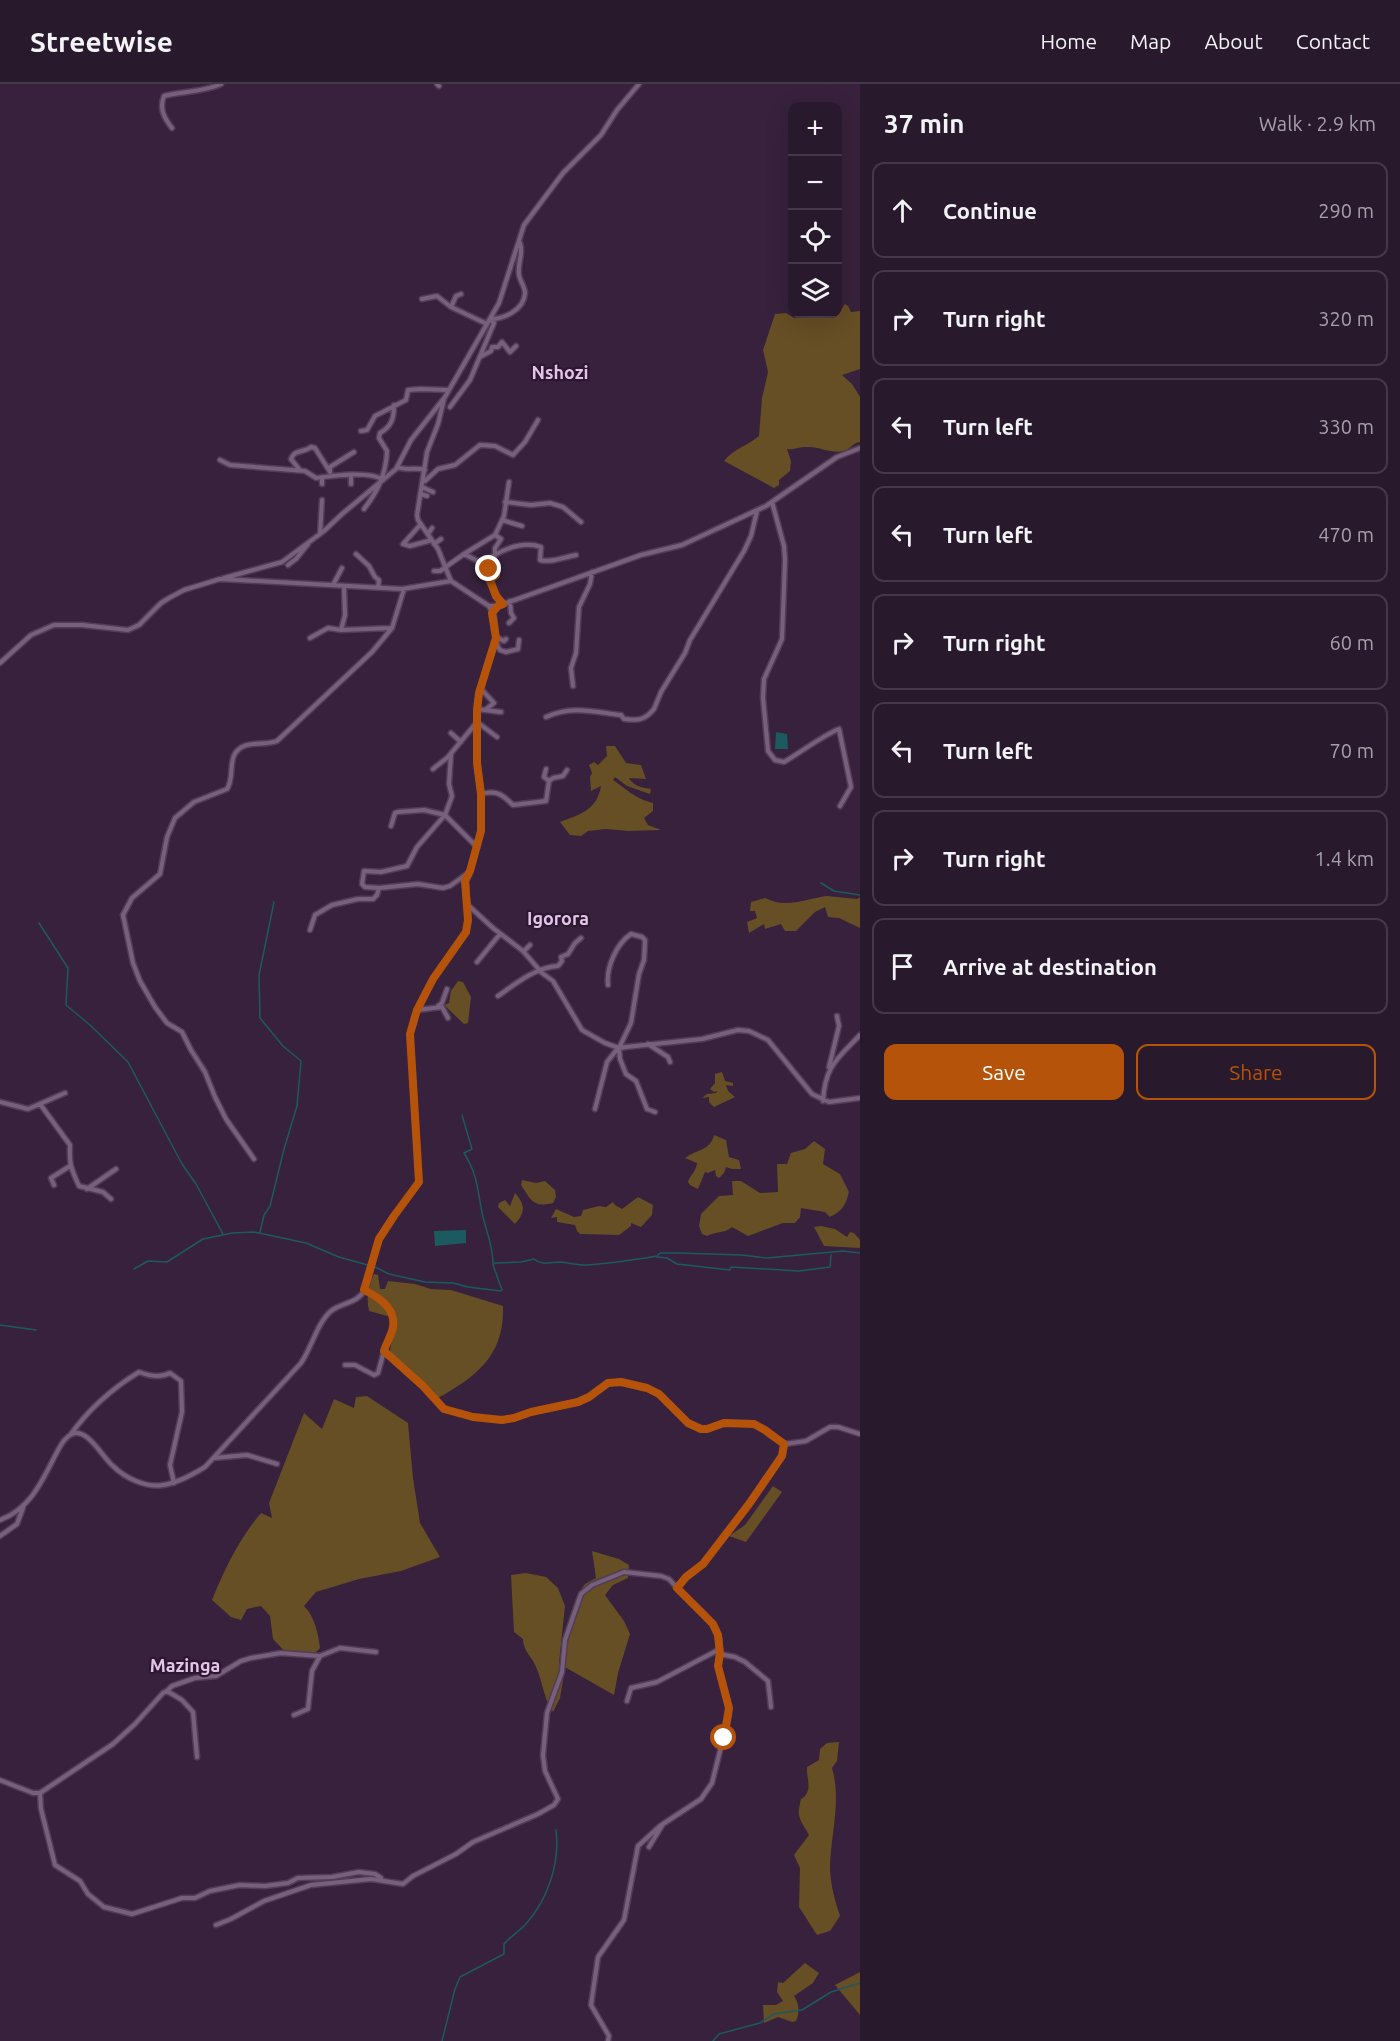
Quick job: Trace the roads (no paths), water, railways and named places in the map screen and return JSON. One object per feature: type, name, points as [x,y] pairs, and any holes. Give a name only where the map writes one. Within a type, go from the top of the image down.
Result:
[{"type":"street","points":[[172,128],[161,107],[164,96],[183,91],[207,89],[221,84]]},
{"type":"street","points":[[0,663],[31,635],[54,625],[82,625],[128,630],[139,625],[161,603],[184,590],[282,562],[320,535],[397,467],[411,440],[445,396],[503,295],[524,225],[557,180],[601,135],[617,110],[639,84]]},
{"type":"street","points":[[490,319],[500,319],[516,310],[522,302],[525,292],[518,275],[520,243]]},
{"type":"street","points":[[451,307],[456,296],[461,294]]},
{"type":"street","points":[[422,299],[437,296],[451,307],[487,324]]},
{"type":"street","points":[[450,407],[470,380],[494,323],[490,319]]},
{"type":"street","points":[[479,357],[487,354],[492,347],[502,342],[510,352],[516,346]]},
{"type":"street","points":[[361,431],[367,430],[375,416],[406,400],[408,390],[448,390]]},
{"type":"street","points":[[445,396],[438,424],[430,441],[417,514],[446,567],[451,581],[489,606],[498,606],[641,555],[682,545],[758,510],[837,457],[860,448]]},
{"type":"street","points":[[364,509],[382,480],[387,452],[380,433],[388,429],[394,418],[394,405]]},
{"type":"street","points":[[423,486],[438,469],[455,465],[480,444],[495,446],[513,455],[538,420]]},
{"type":"street","points":[[300,470],[291,459],[292,456],[294,453],[312,447],[315,448],[331,473]]},
{"type":"street","points":[[331,473],[330,467],[354,452]]},
{"type":"street","points":[[220,460],[230,465],[300,470],[316,478],[331,473],[378,477],[382,480]]},
{"type":"street","points":[[397,467],[408,470],[416,468],[425,470]]},
{"type":"street","points":[[351,476],[351,484]]},
{"type":"street","points":[[322,477],[322,484]]},
{"type":"street","points":[[434,572],[446,567],[495,535],[504,516],[509,483]]},
{"type":"street","points":[[423,486],[433,492]]},
{"type":"street","points":[[421,494],[427,496]]},
{"type":"street","points":[[320,535],[322,500]]},
{"type":"street","points":[[506,502],[531,505],[550,503],[563,507],[580,522]]},
{"type":"street","points":[[772,502],[786,560],[782,639],[764,679],[763,698],[768,751],[775,760],[784,762],[839,729],[850,787],[840,806]]},
{"type":"street","points":[[546,717],[562,710],[581,710],[621,715],[624,719],[646,718],[654,709],[706,612],[744,552],[758,510]]},
{"type":"street","points":[[502,520],[522,526]]},
{"type":"street","points":[[421,524],[403,544],[410,546],[441,540]]},
{"type":"street","points":[[428,534],[432,528]]},
{"type":"street","points":[[495,535],[501,539],[495,548],[495,556]]},
{"type":"street","points":[[288,565],[310,542]]},
{"type":"street","points":[[481,563],[513,546],[525,543],[541,547],[540,560],[542,561],[559,560],[576,555]]},
{"type":"street","points":[[356,554],[379,580],[378,588]]},
{"type":"street","points":[[464,554],[481,563],[496,575],[490,580]]},
{"type":"street","points":[[481,563],[496,596],[503,604]]},
{"type":"street","points":[[333,585],[342,568]]},
{"type":"street","points":[[573,686],[571,668],[576,652],[579,607],[590,584],[592,572]]},
{"type":"street","points":[[220,579],[404,589],[451,581]]},
{"type":"street","points":[[341,630],[346,604],[344,586]]},
{"type":"street","points":[[254,1159],[226,1119],[205,1072],[182,1032],[167,1023],[140,981],[133,963],[123,915],[132,898],[160,874],[167,837],[176,818],[194,801],[222,792],[230,784],[232,760],[236,751],[246,745],[278,741],[372,652],[392,628],[402,603],[404,589]]},
{"type":"street","points":[[509,623],[514,618],[510,601]]},
{"type":"street","points":[[489,606],[500,650],[506,652],[518,649],[519,640]]},
{"type":"street","points":[[492,613],[498,606]]},
{"type":"street","points":[[310,638],[328,627],[341,630],[392,628]]},
{"type":"street","points":[[496,639],[504,641],[506,639]]},
{"type":"street","points":[[71,1434],[79,1433],[89,1439],[111,1466],[124,1475],[148,1485],[162,1486],[188,1478],[214,1458],[262,1402],[301,1363],[326,1316],[332,1310],[357,1298],[364,1290],[379,1239],[419,1182],[410,1034],[417,1010],[433,979],[466,932],[468,906],[465,881],[481,831],[477,710],[481,688],[496,639]]},
{"type":"street","points":[[481,688],[494,703],[486,710]]},
{"type":"street","points":[[477,710],[501,712]]},
{"type":"street","points":[[477,722],[497,737]]},
{"type":"street","points":[[433,769],[451,754],[477,722]]},
{"type":"street","points":[[451,733],[461,742]]},
{"type":"street","points":[[451,754],[448,783],[452,796],[445,815],[417,847],[407,866],[381,872],[364,871],[362,884],[365,887],[379,888],[410,884],[442,888],[450,886],[470,871]]},
{"type":"street","points":[[546,769],[544,777],[549,781]]},
{"type":"street","points":[[481,794],[500,792],[513,805],[546,801],[549,781],[563,776],[567,770]]},
{"type":"street","points":[[391,826],[395,813],[398,812],[424,810],[445,815],[477,847]]},
{"type":"street","points":[[310,930],[315,915],[332,905],[358,899],[373,899],[379,888]]},
{"type":"street","points":[[468,906],[524,951],[540,971],[557,986],[582,1030],[595,1039],[619,1048],[702,1039],[738,1030],[749,1031],[768,1040],[778,1050],[805,1088],[823,1101],[843,1102],[860,1098]]},
{"type":"street","points":[[477,962],[500,934]]},
{"type":"street","points":[[595,1109],[607,1062],[619,1048],[631,1023],[639,974],[644,960],[645,940],[642,936],[631,934],[620,945],[607,976],[608,985]]},
{"type":"street","points":[[498,996],[521,980],[558,966],[562,961],[561,957],[568,954],[581,938]]},
{"type":"street","points":[[524,951],[530,945]]},
{"type":"street","points":[[417,1010],[438,1006],[442,1003],[447,989]]},
{"type":"street","points":[[438,1006],[442,1006],[448,1018]]},
{"type":"street","points":[[823,1101],[824,1082],[839,1026],[837,1016]]},
{"type":"street","points":[[828,1070],[860,1035]]},
{"type":"street","points":[[647,1044],[668,1057],[670,1062]]},
{"type":"street","points":[[619,1048],[620,1059],[626,1074],[636,1081],[648,1109],[655,1112]]},
{"type":"street","points":[[0,1102],[24,1109],[65,1093]]},
{"type":"street","points":[[40,1104],[70,1145],[68,1157],[79,1186],[103,1192],[111,1199]]},
{"type":"street","points":[[54,1185],[51,1178],[70,1166]]},
{"type":"street","points":[[87,1189],[116,1169]]},
{"type":"street","points":[[345,1365],[355,1365],[374,1375],[378,1373],[393,1327],[392,1316],[380,1298],[364,1290]]},
{"type":"street","points":[[384,1351],[423,1386],[444,1409],[473,1417],[502,1420],[514,1418],[578,1402],[608,1383],[621,1382],[647,1388],[659,1394],[688,1423],[701,1429],[724,1423],[754,1424],[784,1444],[806,1441],[830,1427],[838,1427],[860,1434]]},
{"type":"street","points":[[0,1536],[17,1524],[23,1508],[33,1496],[61,1444],[102,1399],[139,1372],[152,1376],[170,1374],[181,1381],[182,1412],[170,1464],[174,1482]]},
{"type":"street","points":[[677,1588],[686,1577],[703,1564],[749,1504],[782,1456],[784,1444]]},
{"type":"street","points":[[214,1458],[247,1455],[277,1464]]},
{"type":"street","points":[[0,1520],[23,1508]]},
{"type":"street","points":[[216,1925],[264,1900],[311,1885],[371,1879],[403,1884],[473,1842],[554,1805],[558,1799],[545,1772],[544,1763],[547,1713],[562,1672],[565,1640],[581,1594],[592,1586],[624,1572],[661,1576],[669,1579],[713,1624],[718,1635],[720,1651],[718,1666],[729,1715],[712,1783],[701,1798],[664,1823],[638,1846],[624,1920],[598,1957],[591,2005],[609,2036],[609,2041]]},
{"type":"street","points":[[0,1780],[33,1793],[40,1793],[112,1744],[172,1686],[195,1678],[216,1676],[251,1658],[281,1653],[320,1656],[340,1647],[376,1652]]},
{"type":"street","points":[[627,1701],[632,1688],[657,1682],[720,1651],[745,1662],[768,1681],[771,1707]]},
{"type":"street","points":[[294,1715],[308,1709],[312,1671],[320,1656]]},
{"type":"street","points":[[167,1691],[182,1700],[193,1712],[197,1756]]},
{"type":"street","points":[[40,1793],[41,1809],[55,1865],[80,1881],[88,1894],[104,1907],[117,1912],[132,1914],[182,1898],[195,1899],[210,1891],[240,1885],[265,1886],[288,1883],[306,1877],[332,1877],[359,1872],[375,1874],[387,1882]]},
{"type":"street","points":[[650,1847],[664,1823]]},
{"type":"waterway","points":[[821,883],[834,891],[860,895]]},
{"type":"waterway","points":[[260,1232],[264,1215],[270,1206],[297,1106],[301,1061],[283,1046],[260,1018],[259,975],[274,902]]},
{"type":"waterway","points":[[39,923],[68,968],[66,1005],[128,1062],[182,1164],[196,1184],[223,1234]]},
{"type":"waterway","points":[[462,1115],[472,1149],[464,1153],[475,1177],[493,1263]]},
{"type":"waterway","points":[[134,1269],[148,1261],[167,1262],[203,1239],[232,1233],[254,1232],[306,1243],[389,1274],[425,1282],[453,1283],[501,1291],[493,1265],[495,1263],[534,1259],[543,1263],[561,1262],[582,1265],[621,1262],[657,1256],[660,1253],[742,1255],[767,1258],[843,1251],[860,1253]]},
{"type":"waterway","points":[[657,1257],[667,1258],[677,1264],[730,1270],[731,1267],[799,1271],[830,1267],[831,1255]]},
{"type":"waterway","points":[[0,1325],[36,1330]]},
{"type":"waterway","points":[[442,2041],[460,1977],[504,1954],[504,1944],[525,1925],[546,1893],[554,1868],[556,1830]]},
{"type":"waterway","points":[[713,2041],[719,2034],[760,2023],[774,2014],[802,2010],[831,1992],[860,1983]]},
{"type":"district","name":"Nshozi","points":[[560,372]]},
{"type":"district","name":"Igorora","points":[[558,918]]},
{"type":"district","name":"Mazinga","points":[[185,1665]]}]
